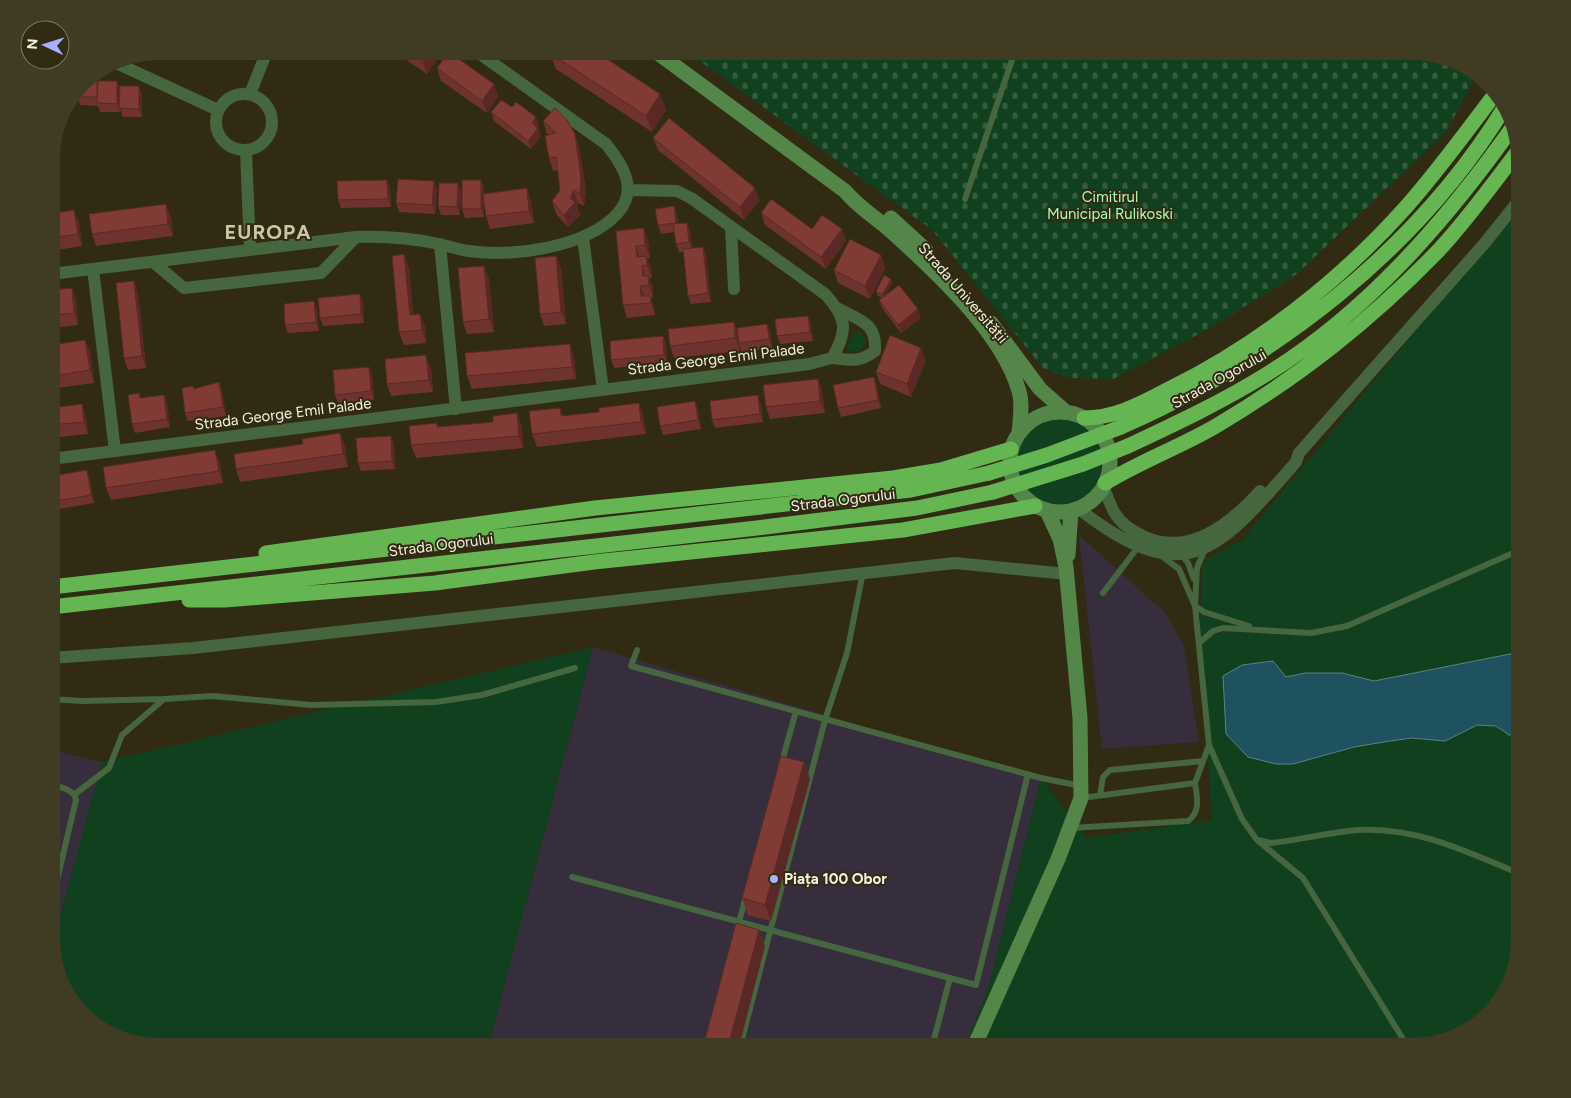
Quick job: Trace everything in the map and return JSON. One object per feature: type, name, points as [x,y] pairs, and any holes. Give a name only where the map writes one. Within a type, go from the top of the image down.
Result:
[{"type":"highway","points":[[1084,418],[1102,418],[1119,413],[1193,378],[1280,322],[1320,291],[1362,253],[1410,202],[1491,99]]},
{"type":"highway","name":"Strada Ogorului","points":[[60,586],[910,490],[989,473],[1047,456],[1162,409],[1249,360],[1321,310],[1371,268],[1416,220],[1457,174],[1500,113]]},
{"type":"highway","name":"Strada Ogorului","points":[[60,606],[917,508],[993,492],[1083,464],[1128,446],[1190,417],[1268,374],[1326,332],[1381,284],[1432,232],[1508,133]]},
{"type":"highway","points":[[1104,485],[1126,471],[1214,427],[1316,361],[1404,286],[1473,211],[1511,160]]},
{"type":"highway","points":[[151,576],[167,568],[189,564],[567,511],[893,478],[941,470],[1011,449]]},
{"type":"highway","points":[[151,596],[167,600],[225,600],[435,583],[594,562],[904,530],[1041,509]]},
{"type":"main road","name":"Strada Universității","points":[[667,60],[845,191],[853,201],[888,229],[940,277],[991,337],[1019,390],[1021,402],[1019,433]]},
{"type":"main road","name":"Strada Universității","points":[[845,191],[859,195],[896,222],[943,266],[1000,334],[1040,389],[1066,412]]},
{"type":"main road","points":[[978,1038],[1071,828],[1082,792],[1081,737],[1067,571],[1060,538],[1041,509],[1024,498],[1011,475],[1011,449],[1019,433],[1028,423],[1039,416],[1052,412],[1066,412],[1084,418],[1102,435],[1108,446],[1109,471],[1104,485],[1093,500],[1075,510],[1041,509]]},
{"type":"main road","points":[[1067,571],[1075,510]]},
{"type":"street","points":[[250,94],[263,60]]},
{"type":"street","points":[[60,273],[356,237],[390,236],[470,251],[538,249],[582,238],[605,226],[621,210],[629,190],[622,165],[606,144],[489,60]]},
{"type":"street","points":[[123,66],[218,110]]},
{"type":"street","points":[[250,94],[263,102],[272,120],[271,129],[266,139],[259,146],[246,151],[226,144],[218,133],[215,124],[218,110],[223,102],[231,97],[250,94]]},
{"type":"street","points":[[246,151],[250,250]]},
{"type":"street","name":"Strada George Emil Palade","points":[[60,458],[809,364],[832,358],[864,359],[875,351],[876,336],[868,325],[839,309],[825,294],[691,198],[677,191],[629,190]]},
{"type":"street","points":[[1075,510],[1138,547],[1157,553],[1181,554],[1206,548],[1237,528],[1296,462],[1299,453],[1484,244],[1511,210]]},
{"type":"street","points":[[731,228],[734,289]]},
{"type":"street","points":[[153,262],[184,288],[321,273],[356,237]]},
{"type":"street","points":[[582,238],[603,390]]},
{"type":"street","points":[[440,244],[456,409]]},
{"type":"street","points":[[93,269],[115,451]]},
{"type":"street","points":[[832,358],[840,345],[843,329],[839,309]]},
{"type":"street","points":[[1104,485],[1114,512],[1127,527],[1148,538],[1166,542],[1181,542],[1199,539],[1221,527],[1253,498],[1290,457],[1299,453]]},
{"type":"street","points":[[60,657],[193,648],[955,563],[1067,571]]},
{"type":"lane","points":[[965,200],[1012,60]]},
{"type":"lane","points":[[1166,542],[1181,554],[1192,572],[1195,585]]},
{"type":"lane","points":[[1103,593],[1138,547]]},
{"type":"lane","points":[[1206,548],[1200,558],[1195,585],[1195,606],[1209,745],[1242,819],[1257,840],[1303,878],[1402,1038]]},
{"type":"lane","points":[[1157,553],[1178,569],[1195,606],[1204,612],[1257,629]]},
{"type":"lane","points":[[1198,644],[1213,631],[1222,628],[1257,629],[1284,633],[1311,633],[1347,626],[1511,554]]},
{"type":"lane","points":[[742,1038],[825,720],[836,692],[854,622],[863,572]]},
{"type":"lane","points":[[636,650],[631,666],[1028,774],[1082,792],[1100,796],[1195,783]]},
{"type":"lane","points":[[60,700],[82,701],[213,696],[311,704],[436,702],[482,695],[575,668]]},
{"type":"lane","points":[[75,794],[109,768],[122,735],[164,699]]},
{"type":"lane","points":[[780,768],[796,711]]},
{"type":"lane","points":[[1071,828],[1188,821],[1196,813],[1198,806],[1195,783],[1209,745]]},
{"type":"lane","points":[[1100,796],[1103,777],[1110,770],[1203,761]]},
{"type":"lane","points":[[572,877],[740,920],[976,985],[1028,774]]},
{"type":"lane","points":[[60,787],[75,794]]},
{"type":"lane","points":[[60,870],[75,807],[75,794]]},
{"type":"lane","points":[[1257,840],[1271,843],[1358,830],[1388,831],[1446,843],[1511,870]]},
{"type":"lane","points":[[737,930],[747,892]]},
{"type":"lane","points":[[934,1038],[950,978]]},
{"type":"shaded area","points":[[1079,535],[1165,613],[1184,646],[1199,742],[1102,749]]},
{"type":"shaded area","name":"Piața 100 Obor","points":[[593,647],[1041,778],[990,981],[969,1038],[490,1038]]},
{"type":"shaded area","points":[[60,752],[102,762],[60,917]]},
{"type":"green space","name":"Cimitirul Municipal Rulikoski","points":[[698,60],[1413,60],[1439,63],[1451,67],[1474,80],[1446,132],[1297,274],[1210,328],[1114,379],[1069,378],[1043,368],[932,230]]},
{"type":"green space","points":[[1511,216],[1511,940],[1508,966],[1495,995],[1468,1022],[1445,1033],[1420,1038],[969,1038],[990,981],[1041,778],[1087,838],[1212,820],[1200,624],[1202,565],[1211,556],[1242,540]]},
{"type":"green space","points":[[859,331],[865,338],[866,343],[859,352],[846,350],[853,334]]},
{"type":"green space","points":[[1059,419],[1075,422],[1083,426],[1095,438],[1099,446],[1102,462],[1099,478],[1095,486],[1083,498],[1075,502],[1059,505],[1043,502],[1035,498],[1023,486],[1019,478],[1016,462],[1019,446],[1023,438],[1035,426],[1043,422]]},
{"type":"green space","points":[[593,647],[490,1038],[158,1038],[132,1035],[103,1022],[76,995],[63,966],[60,947],[60,917],[102,762]]},
{"type":"water","points":[[1511,654],[1511,735],[1496,726],[1477,725],[1445,741],[1412,738],[1354,747],[1293,764],[1276,764],[1248,757],[1226,734],[1223,676],[1242,665],[1273,661],[1286,677],[1305,673],[1342,673],[1374,681]]},
{"type":"building","points":[[443,60],[460,60],[494,84],[482,101],[437,68]]},
{"type":"building","points":[[561,60],[609,60],[660,94],[646,116]]},
{"type":"building","points":[[97,81],[97,97],[81,97]]},
{"type":"building","points":[[98,81],[117,81],[117,104],[97,103]]},
{"type":"building","points":[[120,86],[139,86],[139,109],[119,108]]},
{"type":"building","points":[[501,100],[512,107],[516,102],[536,117],[532,123],[538,128],[528,141],[491,112]]},
{"type":"building","points":[[555,108],[567,120],[575,134],[581,177],[580,194],[574,190],[570,198],[575,202],[564,215],[552,201],[560,190],[556,157],[549,158],[545,136],[556,133],[543,121]]},
{"type":"building","points":[[669,118],[755,188],[740,207],[653,138]]},
{"type":"building","points":[[398,179],[434,181],[432,205],[396,203]]},
{"type":"building","points":[[387,180],[388,199],[338,200],[337,181]]},
{"type":"building","points":[[462,180],[481,180],[481,209],[462,209]]},
{"type":"building","points":[[439,183],[458,183],[457,207],[438,206]]},
{"type":"building","points":[[527,188],[529,211],[486,216],[483,194]]},
{"type":"building","points":[[771,199],[812,229],[822,215],[842,229],[821,257],[761,213]]},
{"type":"building","points":[[166,204],[168,224],[92,234],[89,214]]},
{"type":"building","points":[[674,206],[676,223],[658,225],[655,209]]},
{"type":"building","points":[[74,210],[78,234],[60,237],[60,212]]},
{"type":"building","points":[[687,223],[689,242],[676,244],[673,224]]},
{"type":"building","points":[[644,228],[645,245],[636,246],[637,257],[646,256],[647,265],[642,266],[643,276],[648,276],[649,285],[640,286],[641,296],[650,296],[651,303],[623,305],[616,231]]},
{"type":"building","points":[[850,239],[881,255],[865,286],[834,270]]},
{"type":"building","points":[[703,247],[708,293],[688,296],[683,249]]},
{"type":"building","points":[[404,254],[410,315],[420,314],[422,330],[399,332],[392,256]]},
{"type":"building","points":[[556,256],[561,312],[540,314],[535,258]]},
{"type":"building","points":[[484,266],[489,319],[463,322],[458,268]]},
{"type":"building","points":[[884,275],[891,279],[882,295],[876,291]]},
{"type":"building","points":[[134,281],[142,356],[124,358],[116,283]]},
{"type":"building","points":[[899,285],[918,309],[898,325],[879,300]]},
{"type":"building","points":[[72,288],[74,313],[60,314],[60,289]]},
{"type":"building","points":[[360,294],[361,314],[320,318],[318,298]]},
{"type":"building","points":[[314,301],[316,322],[285,325],[284,304]]},
{"type":"building","points":[[808,316],[810,332],[777,336],[775,319]]},
{"type":"building","points":[[734,322],[735,338],[670,346],[668,329]]},
{"type":"building","points":[[767,324],[769,339],[739,343],[737,328]]},
{"type":"building","points":[[890,335],[921,348],[907,384],[876,372]]},
{"type":"building","points":[[663,336],[664,355],[611,360],[610,341]]},
{"type":"building","points":[[85,340],[90,370],[60,375],[60,344]]},
{"type":"building","points":[[570,344],[572,367],[467,376],[465,353]]},
{"type":"building","points":[[426,355],[429,380],[387,384],[385,359]]},
{"type":"building","points":[[369,367],[371,391],[335,395],[333,370]]},
{"type":"building","points":[[874,377],[878,400],[838,408],[833,385]]},
{"type":"building","points":[[818,379],[820,401],[766,407],[763,385]]},
{"type":"building","points":[[219,382],[223,407],[185,413],[182,388],[193,386],[194,389]]},
{"type":"building","points":[[139,393],[140,398],[164,395],[167,419],[132,424],[128,395]]},
{"type":"building","points":[[758,395],[760,414],[712,420],[710,401]]},
{"type":"building","points":[[695,401],[698,420],[660,426],[657,407]]},
{"type":"building","points":[[639,403],[641,422],[532,434],[529,411],[560,408],[561,416],[599,412],[599,408]]},
{"type":"building","points":[[82,404],[84,422],[60,424],[60,407]]},
{"type":"building","points":[[517,413],[519,436],[411,445],[409,426],[437,423],[437,427],[493,422],[493,416]]},
{"type":"building","points":[[340,433],[343,454],[236,469],[234,454],[303,444],[302,439]]},
{"type":"building","points":[[391,436],[392,461],[358,463],[356,438]]},
{"type":"building","points":[[215,450],[219,471],[106,488],[103,467]]},
{"type":"building","points":[[87,470],[91,495],[60,500],[60,475]]},
{"type":"building","points":[[781,756],[804,762],[765,905],[742,898]]},
{"type":"building","points":[[736,923],[759,930],[730,1038],[705,1038]]},
{"type":"place","name":"Piața 100 Obor","points":[[774,879]]},
{"type":"district","name":"EUROPA","points":[[268,232]]}]
